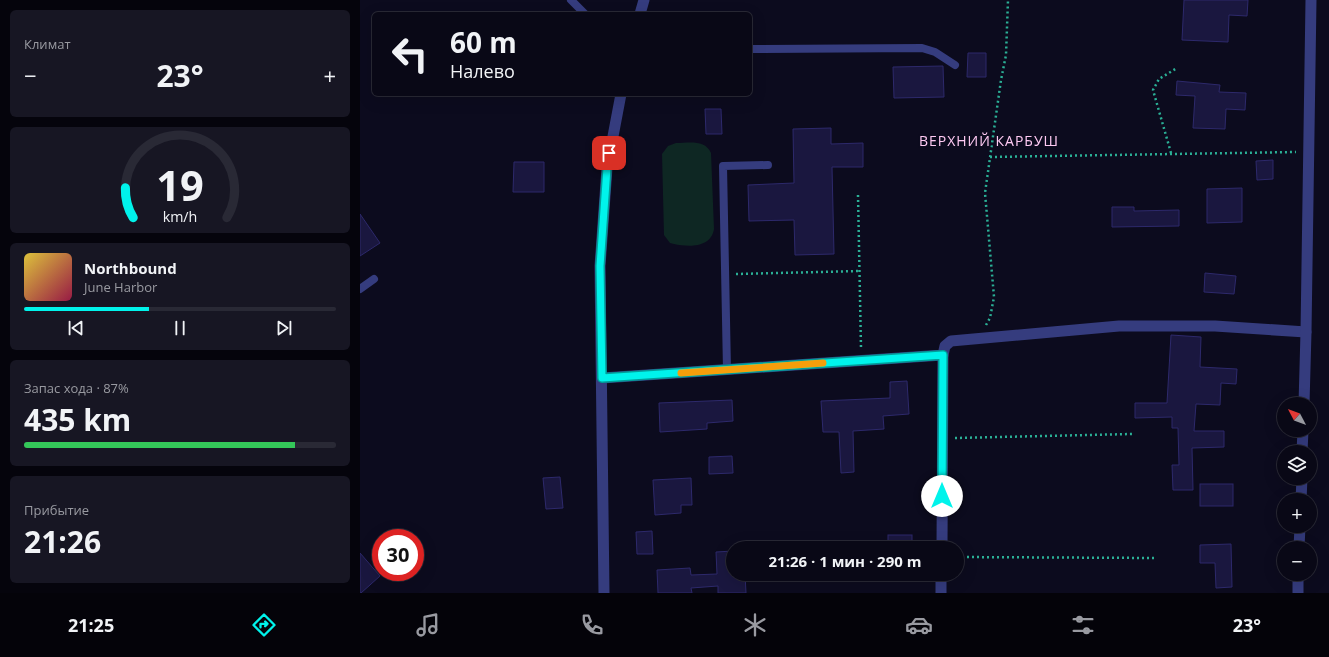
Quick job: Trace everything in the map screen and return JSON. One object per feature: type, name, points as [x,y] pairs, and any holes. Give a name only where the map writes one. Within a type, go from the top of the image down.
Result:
[{"type":"street","points":[[641,12],[644,0]]},
{"type":"street","points":[[1304,397],[1311,0]]},
{"type":"street","points":[[604,593],[600,266],[607,168],[621,96]]},
{"type":"street","points":[[942,541],[943,355],[945,346],[951,341],[1119,326],[1215,326],[1306,332]]},
{"type":"street","points":[[602,378],[943,355]]},
{"type":"street","points":[[941,581],[941,593]]},
{"type":"street","points":[[1298,581],[1298,593]]},
{"type":"lane","points":[[571,0],[584,12]]},
{"type":"lane","points":[[752,49],[922,48],[935,52],[955,65]]},
{"type":"lane","points":[[727,370],[723,166],[768,165]]},
{"type":"lane","points":[[360,289],[374,279]]},
{"type":"path","points":[[977,339],[990,318],[994,297],[985,193],[1006,55],[1008,0]]},
{"type":"path","points":[[1171,153],[1153,90],[1159,79],[1177,68]]},
{"type":"path","points":[[990,157],[1309,152]]},
{"type":"path","points":[[858,195],[862,360]]},
{"type":"path","points":[[725,274],[860,271]]},
{"type":"path","points":[[943,438],[1132,434]]},
{"type":"path","points":[[964,557],[1156,558]]},
{"type":"green space","points":[[691,142],[701,144],[711,153],[714,229],[709,240],[698,245],[686,246],[670,243],[664,235],[662,154],[668,146],[676,143]]},
{"type":"building","points":[[1184,0],[1248,0],[1247,16],[1229,15],[1228,42],[1182,40]]},
{"type":"building","points":[[968,53],[986,53],[986,77],[967,77]]},
{"type":"building","points":[[943,66],[944,97],[894,98],[893,67]]},
{"type":"building","points":[[1177,81],[1220,85],[1219,92],[1246,93],[1245,110],[1226,109],[1225,129],[1193,128],[1195,96],[1176,95]]},
{"type":"building","points":[[705,109],[721,109],[722,134],[706,134]]},
{"type":"building","points":[[831,128],[831,144],[863,143],[863,167],[832,167],[834,254],[795,255],[794,220],[749,221],[748,185],[794,183],[793,129]]},
{"type":"building","points":[[1273,160],[1273,179],[1257,180],[1256,161]]},
{"type":"building","points":[[514,162],[544,162],[544,192],[513,192]]},
{"type":"building","points":[[1242,188],[1242,222],[1207,223],[1207,189]]},
{"type":"building","points":[[1112,207],[1134,207],[1134,211],[1179,210],[1179,226],[1112,227]]},
{"type":"building","points":[[360,214],[380,243],[360,256]]},
{"type":"building","points":[[1205,273],[1236,276],[1234,294],[1204,292]]},
{"type":"building","points":[[1171,335],[1201,337],[1200,367],[1237,369],[1236,384],[1221,383],[1220,405],[1196,404],[1194,431],[1224,431],[1224,447],[1192,448],[1193,490],[1173,490],[1172,465],[1179,465],[1178,428],[1172,428],[1172,417],[1135,418],[1135,403],[1167,403]]},
{"type":"building","points":[[907,381],[909,414],[883,416],[884,429],[853,431],[854,472],[841,473],[839,432],[823,432],[821,401],[890,398],[890,382]]},
{"type":"building","points":[[732,400],[733,421],[707,423],[707,429],[660,432],[659,403]]},
{"type":"building","points":[[732,456],[733,473],[709,474],[709,457]]},
{"type":"building","points":[[560,477],[563,508],[546,509],[543,478]]},
{"type":"building","points":[[691,478],[692,505],[681,505],[681,513],[655,515],[653,480]]},
{"type":"building","points":[[1200,484],[1233,484],[1233,506],[1200,506]]},
{"type":"building","points":[[652,531],[653,554],[637,554],[636,532]]},
{"type":"building","points":[[888,535],[912,535],[912,541],[888,541]]},
{"type":"building","points":[[1231,544],[1232,587],[1216,588],[1215,563],[1200,563],[1200,545]]},
{"type":"building","points":[[726,551],[726,581],[745,581],[746,593],[718,593],[718,586],[691,588],[692,593],[658,593],[657,570],[690,568],[691,575],[717,574],[716,552]]},
{"type":"building","points":[[360,553],[372,567],[372,581],[374,581],[360,593]]},
{"type":"slow traffic","points":[[681,373],[823,363]]},
{"type":"district","name":"ВЕРХНИЙ КАРБУШ","points":[[989,141]]},
{"type":"route","points":[[609,153],[600,266],[602,378],[943,355],[942,496]]}]
